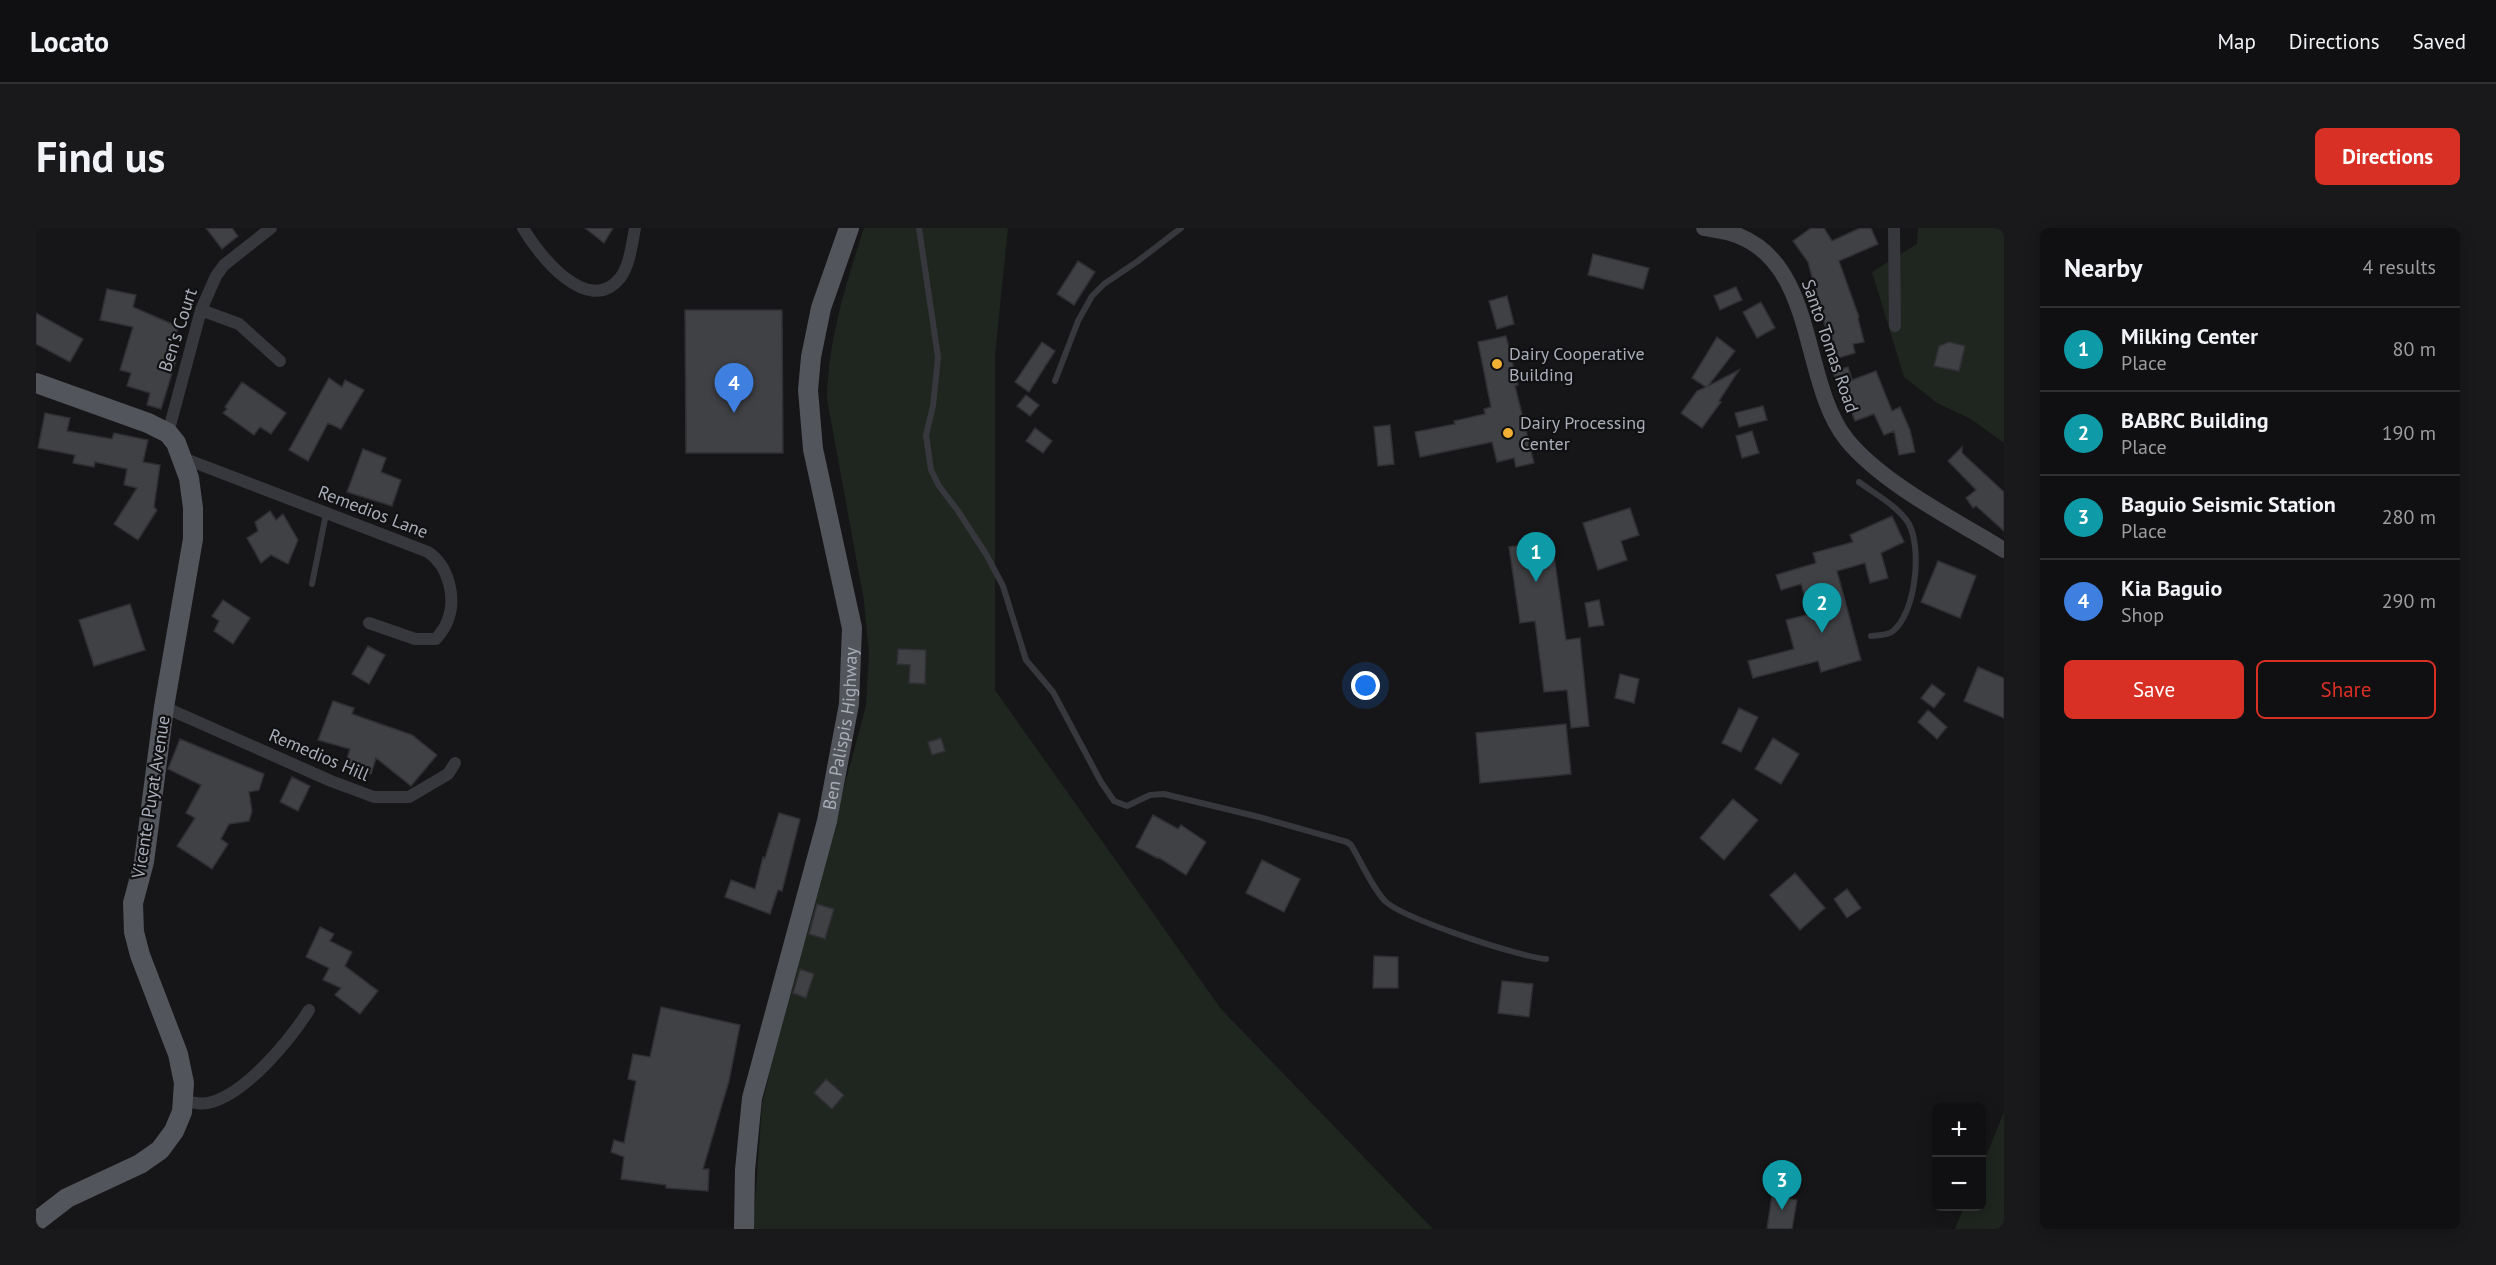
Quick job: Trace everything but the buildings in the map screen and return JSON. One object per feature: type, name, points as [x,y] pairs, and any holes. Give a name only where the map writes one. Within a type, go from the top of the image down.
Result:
[{"type":"main road","name":"Ben Palispis Highway","points":[[744,1229],[745,1170],[752,1098],[826,821],[849,704],[852,628],[813,449],[808,390],[811,357],[821,308],[849,228]]},
{"type":"main road","points":[[36,383],[148,423],[168,433]]},
{"type":"main road","name":"Vicente Puyat Avenue","points":[[36,1222],[67,1198],[140,1164],[160,1150],[174,1131],[184,1101],[184,1083],[178,1054],[140,956],[134,932],[133,913],[133,903],[144,862],[164,707],[193,539],[193,508],[189,478],[176,443],[168,433]]},
{"type":"street","name":"Ben's Court","points":[[168,433],[201,310],[216,276],[224,265],[271,228]]},
{"type":"street","points":[[523,228],[537,251],[554,269],[571,283],[592,290],[604,289],[621,277],[632,245],[634,228]]},
{"type":"street","name":"Santo Tomas Road","points":[[1704,228],[1738,235],[1753,243],[1770,258],[1785,277],[1803,320],[1823,394],[1835,422],[1859,454],[1931,507],[2004,550]]},
{"type":"street","points":[[1894,228],[1895,326]]},
{"type":"street","points":[[201,310],[239,324],[280,361]]},
{"type":"street","name":"Remedios Lane","points":[[183,458],[428,552],[439,559],[446,572],[451,595],[447,621],[436,639],[415,639],[369,624]]},
{"type":"street","name":"Remedios Hill","points":[[164,707],[331,782],[374,797],[409,797],[448,774],[455,763]]},
{"type":"street","points":[[184,1101],[202,1104],[226,1096],[275,1054],[309,1010]]},
{"type":"lane","points":[[919,228],[938,357],[933,406],[926,435],[931,470],[939,486],[986,554],[1003,586],[1026,660],[1053,692],[1101,782],[1114,801],[1120,806],[1127,806],[1150,795],[1164,794],[1259,817],[1347,842],[1382,896],[1392,906],[1456,933],[1511,952],[1546,960]]},
{"type":"lane","points":[[1056,381],[1078,321],[1092,296],[1104,284],[1181,228]]},
{"type":"lane","points":[[1859,482],[1904,516],[1916,546],[1912,592],[1905,614],[1893,631],[1888,634],[1871,636]]},
{"type":"lane","points":[[312,584],[326,514]]},
{"type":"shaded area","points":[[864,228],[1008,228],[995,355],[995,690],[1221,1009],[1433,1229],[753,1229],[762,1105],[784,1010],[866,706],[869,654],[864,601],[827,399],[834,334]]},
{"type":"shaded area","points":[[1918,228],[2004,228],[2004,443],[1971,419],[1937,403],[1904,377],[1872,272],[1917,244]]},
{"type":"shaded area","points":[[2004,1112],[2004,1229],[1955,1229],[1962,1211],[1986,1211],[1986,1156]]},
{"type":"place","name":"Dairy Cooperative Building","points":[[1497,364]]},
{"type":"place","name":"Kia Baguio","points":[[734,413]]},
{"type":"place","name":"Dairy Processing Center","points":[[1508,433]]},
{"type":"place","name":"Milking Center","points":[[1536,582]]},
{"type":"place","name":"BABRC Building","points":[[1822,633]]},
{"type":"place","name":"Baguio Seismic Station","points":[[1782,1210]]}]
